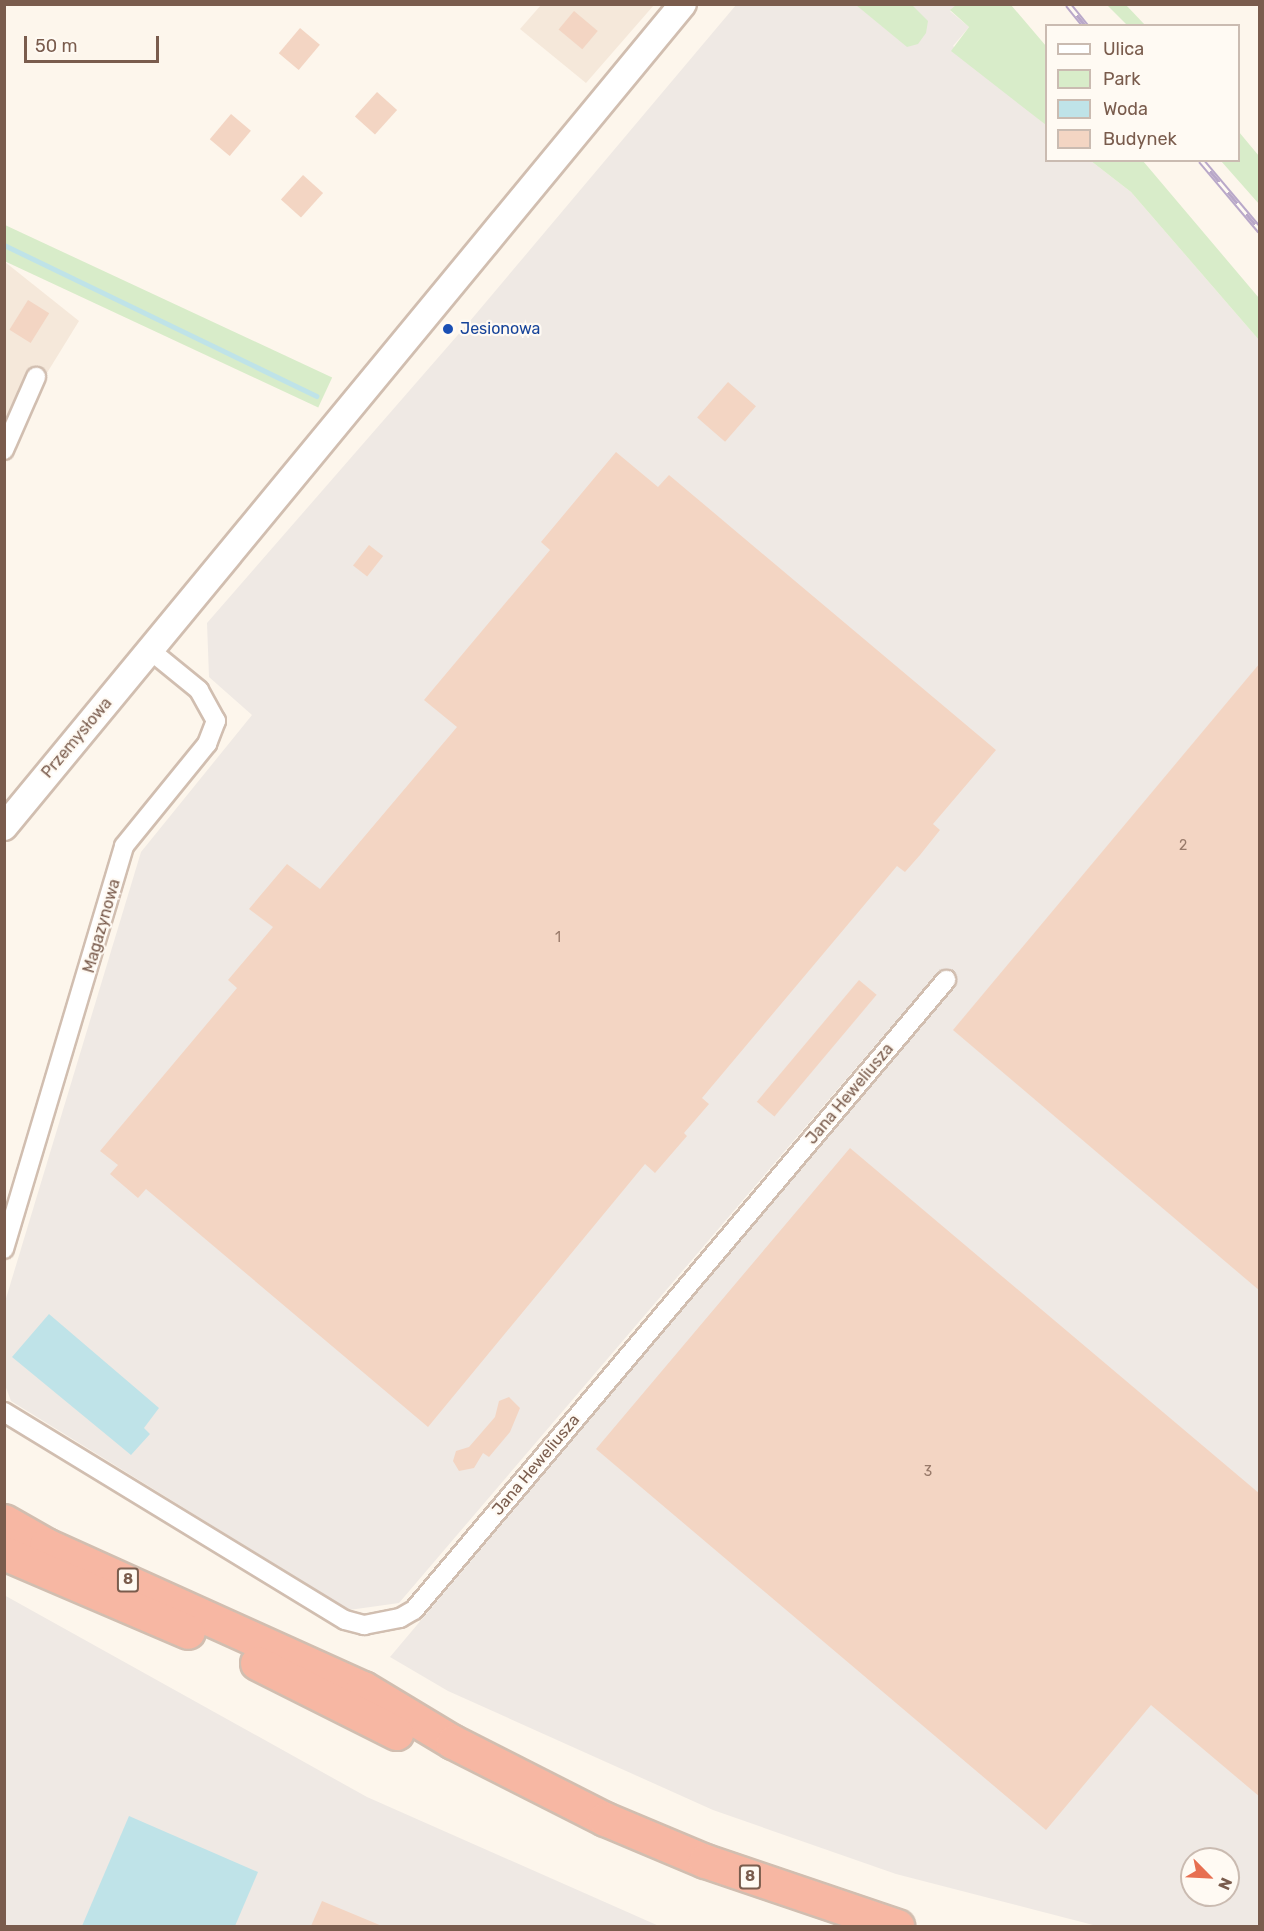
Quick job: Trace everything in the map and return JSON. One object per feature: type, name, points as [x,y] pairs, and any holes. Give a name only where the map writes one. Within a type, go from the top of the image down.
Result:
[{"type":"highway","name":"8","points":[[4,1521],[46,1545],[342,1678],[453,1742],[605,1819]]},
{"type":"highway","name":"8","points":[[10,1557],[283,1674],[481,1776],[605,1819],[705,1861],[897,1926]]},
{"type":"street","points":[[150,650],[683,4]]},
{"type":"street","points":[[4,450],[36,377]]},
{"type":"street","name":"Przemysłowa","points":[[5,825],[150,650]]},
{"type":"street","name":"Magazynowa","points":[[4,1249],[124,846],[207,744],[216,721],[198,690],[150,650]]},
{"type":"street","name":"Jana Heweliusza","points":[[4,1412],[26,1428],[345,1620],[364,1625],[400,1618],[414,1610],[946,981]]},
{"type":"shaded area","points":[[541,5],[654,5],[586,83],[520,29]]},
{"type":"shaded area","points":[[736,5],[956,5],[950,11],[969,27],[953,46],[1045,124],[1045,162],[1092,162],[1131,192],[1259,340],[1259,1926],[1097,1926],[896,1874],[713,1810],[448,1691],[390,1657],[953,988],[936,974],[399,1603],[349,1610],[11,1401],[5,1385],[4,1305],[141,852],[252,715],[209,677],[207,623],[470,321]]},
{"type":"shaded area","points":[[5,262],[79,321],[5,441]]},
{"type":"shaded area","points":[[4,1595],[367,1797],[659,1926],[5,1926]]},
{"type":"green space","points":[[856,5],[912,5],[928,21],[926,33],[918,44],[907,47]]},
{"type":"green space","points":[[956,5],[1011,5],[1045,45],[1045,124],[951,51],[969,27],[950,10]]},
{"type":"green space","points":[[1107,5],[1126,5],[1144,24],[1126,24]]},
{"type":"green space","points":[[1240,133],[1259,156],[1259,204],[1222,162],[1240,162]]},
{"type":"green space","points":[[1092,162],[1144,162],[1259,298],[1259,340],[1131,192]]},
{"type":"green space","points":[[5,225],[332,378],[318,407],[4,261]]},
{"type":"water","points":[[49,1314],[159,1408],[144,1428],[150,1434],[131,1455],[12,1357]]},
{"type":"water","points":[[129,1816],[258,1872],[235,1926],[82,1926]]},
{"type":"building","points":[[574,11],[598,31],[582,49],[559,29]]},
{"type":"building","points":[[300,28],[320,45],[299,70],[279,53]]},
{"type":"building","points":[[377,92],[397,110],[375,135],[355,117]]},
{"type":"building","points":[[231,114],[251,131],[230,156],[210,139]]},
{"type":"building","points":[[303,175],[323,193],[301,218],[281,200]]},
{"type":"building","points":[[28,300],[49,313],[31,343],[9,330]]},
{"type":"building","points":[[728,382],[756,406],[725,442],[697,417]]},
{"type":"building","points":[[616,452],[658,487],[669,475],[996,750],[933,824],[940,830],[920,855],[905,872],[897,866],[702,1098],[709,1104],[684,1133],[687,1136],[655,1173],[645,1164],[428,1427],[146,1189],[138,1198],[110,1174],[118,1165],[100,1151],[237,988],[228,980],[273,927],[249,909],[287,864],[320,889],[457,727],[424,700],[550,550],[541,542]]},
{"type":"building","points":[[369,545],[383,556],[367,577],[353,565]]},
{"type":"building","points":[[1260,663],[1260,1291],[953,1030]]},
{"type":"building","points":[[859,980],[877,995],[774,1117],[757,1102]]},
{"type":"building","points":[[850,1148],[1260,1494],[1260,1797],[1151,1705],[1046,1830],[596,1449]]},
{"type":"building","points":[[509,1397],[520,1408],[510,1432],[489,1457],[483,1453],[474,1468],[459,1471],[453,1461],[456,1451],[469,1447],[495,1417],[499,1401]]},
{"type":"building","points":[[322,1901],[382,1926],[311,1926]]},
{"type":"waterway","points":[[4,245],[316,396]]},
{"type":"railway","points":[[1068,4],[1084,24]]},
{"type":"railway","points":[[1203,162],[1260,230]]},
{"type":"place","name":"Jesionowa","points":[[448,329]]}]
